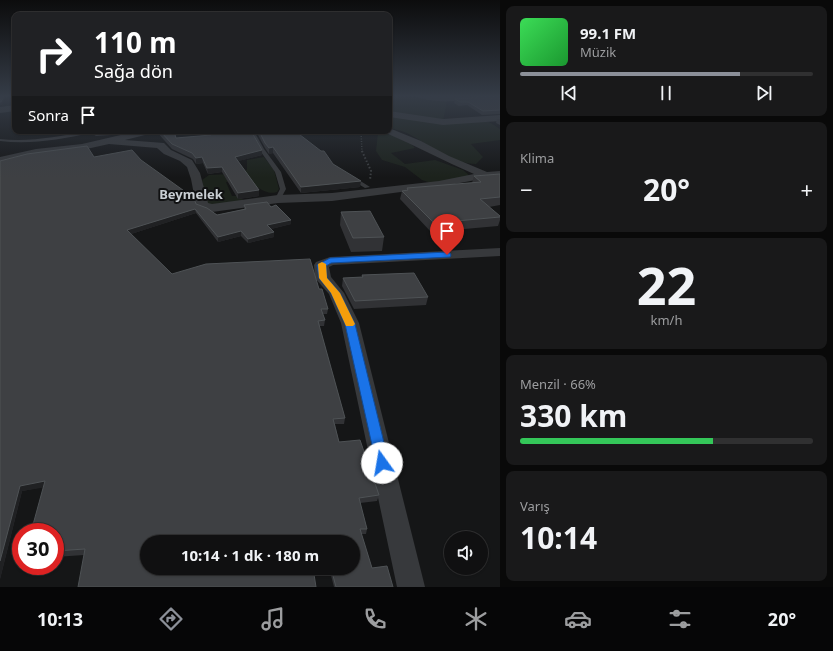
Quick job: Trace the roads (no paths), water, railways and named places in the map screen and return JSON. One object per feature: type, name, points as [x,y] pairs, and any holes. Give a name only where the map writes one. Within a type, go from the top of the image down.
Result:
[{"type":"street","points":[[392,131],[418,142],[446,158],[486,175]]},
{"type":"street","points":[[0,160],[36,152],[110,141],[139,134]]},
{"type":"street","points":[[110,141],[125,143],[151,143],[160,145],[163,149],[187,160],[193,169],[199,185],[202,205],[212,208],[278,199],[332,197],[438,184],[486,175],[500,174]]},
{"type":"street","points":[[411,587],[350,324],[336,293],[323,278],[322,265],[330,261],[500,252]]},
{"type":"lane","points":[[0,140],[12,142],[73,134]]},
{"type":"lane","points":[[95,134],[107,134]]},
{"type":"lane","points":[[254,134],[262,149],[278,172],[283,189],[278,199]]},
{"type":"lane","points":[[348,175],[366,187]]},
{"type":"district","name":"Beymelek","points":[[191,194]]}]
